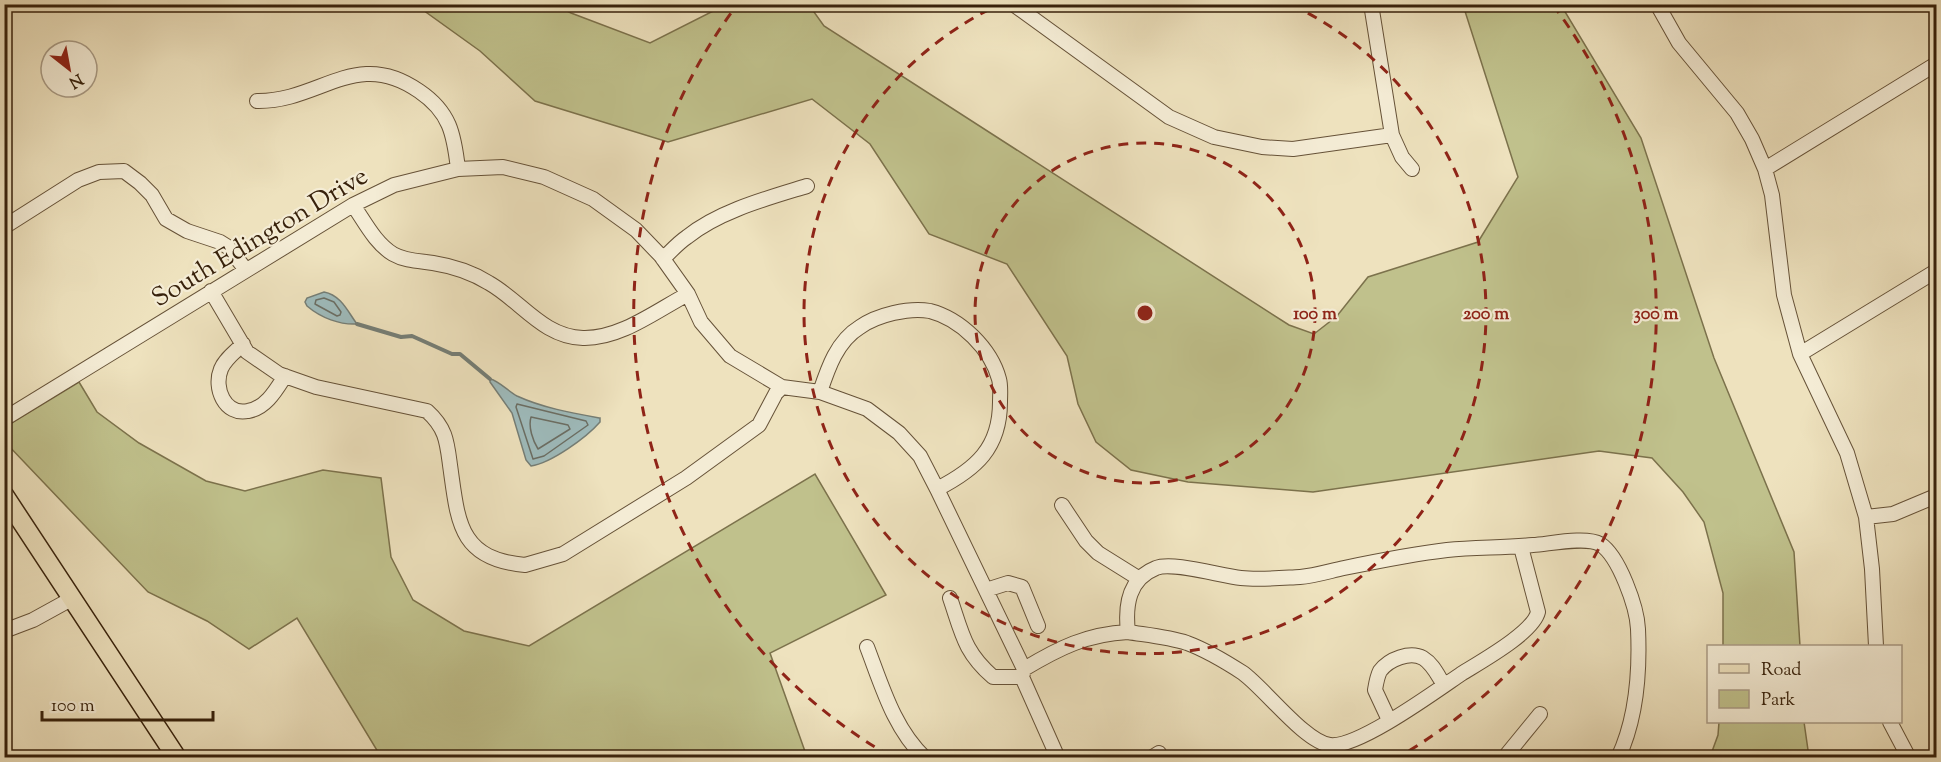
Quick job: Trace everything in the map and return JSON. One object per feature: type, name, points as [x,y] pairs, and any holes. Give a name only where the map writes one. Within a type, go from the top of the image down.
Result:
[{"type":"main road","points":[[4,495],[177,758]]},
{"type":"street","points":[[1013,4],[1169,117],[1214,137],[1262,147],[1293,149],[1392,135]]},
{"type":"street","points":[[1371,4],[1392,135],[1402,157],[1412,169]]},
{"type":"street","points":[[1657,4],[1679,43],[1737,113],[1765,169],[1772,195],[1784,295],[1800,354],[1847,453],[1866,517],[1872,569],[1876,645]]},
{"type":"street","points":[[1765,169],[1936,64]]},
{"type":"street","points":[[257,101],[282,99],[357,74],[374,73],[396,78],[429,97],[442,110],[454,137],[458,169]]},
{"type":"street","name":"South Edington Drive","points":[[4,419],[353,205],[394,185],[458,169],[503,167],[544,177],[593,199],[636,230],[663,259],[688,294],[701,322],[730,356],[782,387],[820,392],[867,410],[900,433],[920,456],[937,489],[986,590],[1058,758]]},
{"type":"street","points":[[4,226],[78,180],[99,172],[124,171],[152,195],[166,219],[187,231],[228,247],[246,270]]},
{"type":"street","points":[[663,259],[688,236],[719,218],[763,200],[807,186]]},
{"type":"street","points":[[353,205],[379,243],[394,255],[408,260],[435,263],[462,271],[489,283],[518,303],[543,325],[559,333],[580,338],[612,333],[688,294]]},
{"type":"street","points":[[1800,354],[1936,271]]},
{"type":"street","points":[[211,291],[247,352],[285,376],[316,387],[427,411],[436,419],[447,438],[463,532],[468,540],[484,553],[503,562],[525,565],[563,554],[686,478],[759,425],[776,393],[782,387]]},
{"type":"street","points":[[820,392],[829,365],[841,345],[859,327],[891,312],[929,311],[961,326],[983,346],[1000,380],[1000,414],[995,437],[976,464],[962,477],[937,489]]},
{"type":"street","points":[[243,344],[222,366],[218,376],[220,393],[224,402],[233,410],[247,412],[265,403],[285,376]]},
{"type":"street","points":[[1866,517],[1893,514],[1936,495]]},
{"type":"street","points":[[1062,505],[1086,541],[1098,553],[1138,578]]},
{"type":"street","points":[[1128,632],[1126,615],[1130,593],[1138,578],[1158,567],[1179,568],[1242,579],[1301,577],[1448,550],[1521,547],[1586,540],[1602,545],[1611,555],[1630,591],[1637,617],[1639,654],[1636,693],[1630,727],[1618,758]]},
{"type":"street","points":[[950,598],[969,651],[978,664],[993,677],[1023,673],[1066,645],[1109,633],[1128,632],[1186,643],[1205,651],[1250,679],[1307,734],[1330,745],[1342,744],[1389,720],[1444,686],[1529,628],[1536,620],[1538,612],[1521,547]]},
{"type":"street","points":[[986,590],[1008,583],[1022,587],[1038,626]]},
{"type":"street","points":[[4,631],[33,620],[73,598]]},
{"type":"street","points":[[867,647],[896,720],[912,746],[925,758]]},
{"type":"street","points":[[1389,720],[1375,690],[1380,671],[1393,661],[1406,655],[1416,655],[1425,659],[1444,686]]},
{"type":"street","points":[[1504,758],[1540,714]]},
{"type":"street","points":[[1891,723],[1909,758]]},
{"type":"green space","points":[[416,5],[555,5],[650,43],[725,5],[809,5],[824,26],[1289,325],[1314,334],[1337,316],[1368,277],[1478,242],[1518,177],[1463,5],[1561,5],[1641,138],[1714,358],[1794,552],[1800,645],[1723,645],[1723,593],[1704,522],[1683,492],[1652,458],[1599,451],[1313,492],[1188,482],[1131,470],[1096,442],[1078,404],[1067,356],[1007,264],[929,234],[870,144],[812,99],[668,142],[535,101],[480,51]]},
{"type":"green space","points":[[79,382],[97,412],[139,443],[206,481],[245,491],[323,470],[381,478],[391,557],[413,600],[464,631],[529,646],[815,474],[886,595],[770,653],[807,757],[381,757],[297,618],[249,649],[207,621],[148,592],[5,442],[5,427]]},
{"type":"green space","points":[[1719,723],[1804,723],[1809,757],[1710,757],[1718,735]]},
{"type":"water","points":[[324,292],[340,300],[357,324],[331,320],[307,306],[305,302],[307,298]]},
{"type":"water","points":[[490,379],[517,396],[537,404],[600,418],[600,422],[568,449],[531,466],[526,460],[512,413]]},
{"type":"waterway","points":[[357,324],[401,337],[412,336],[452,354],[460,354],[490,379]]}]
